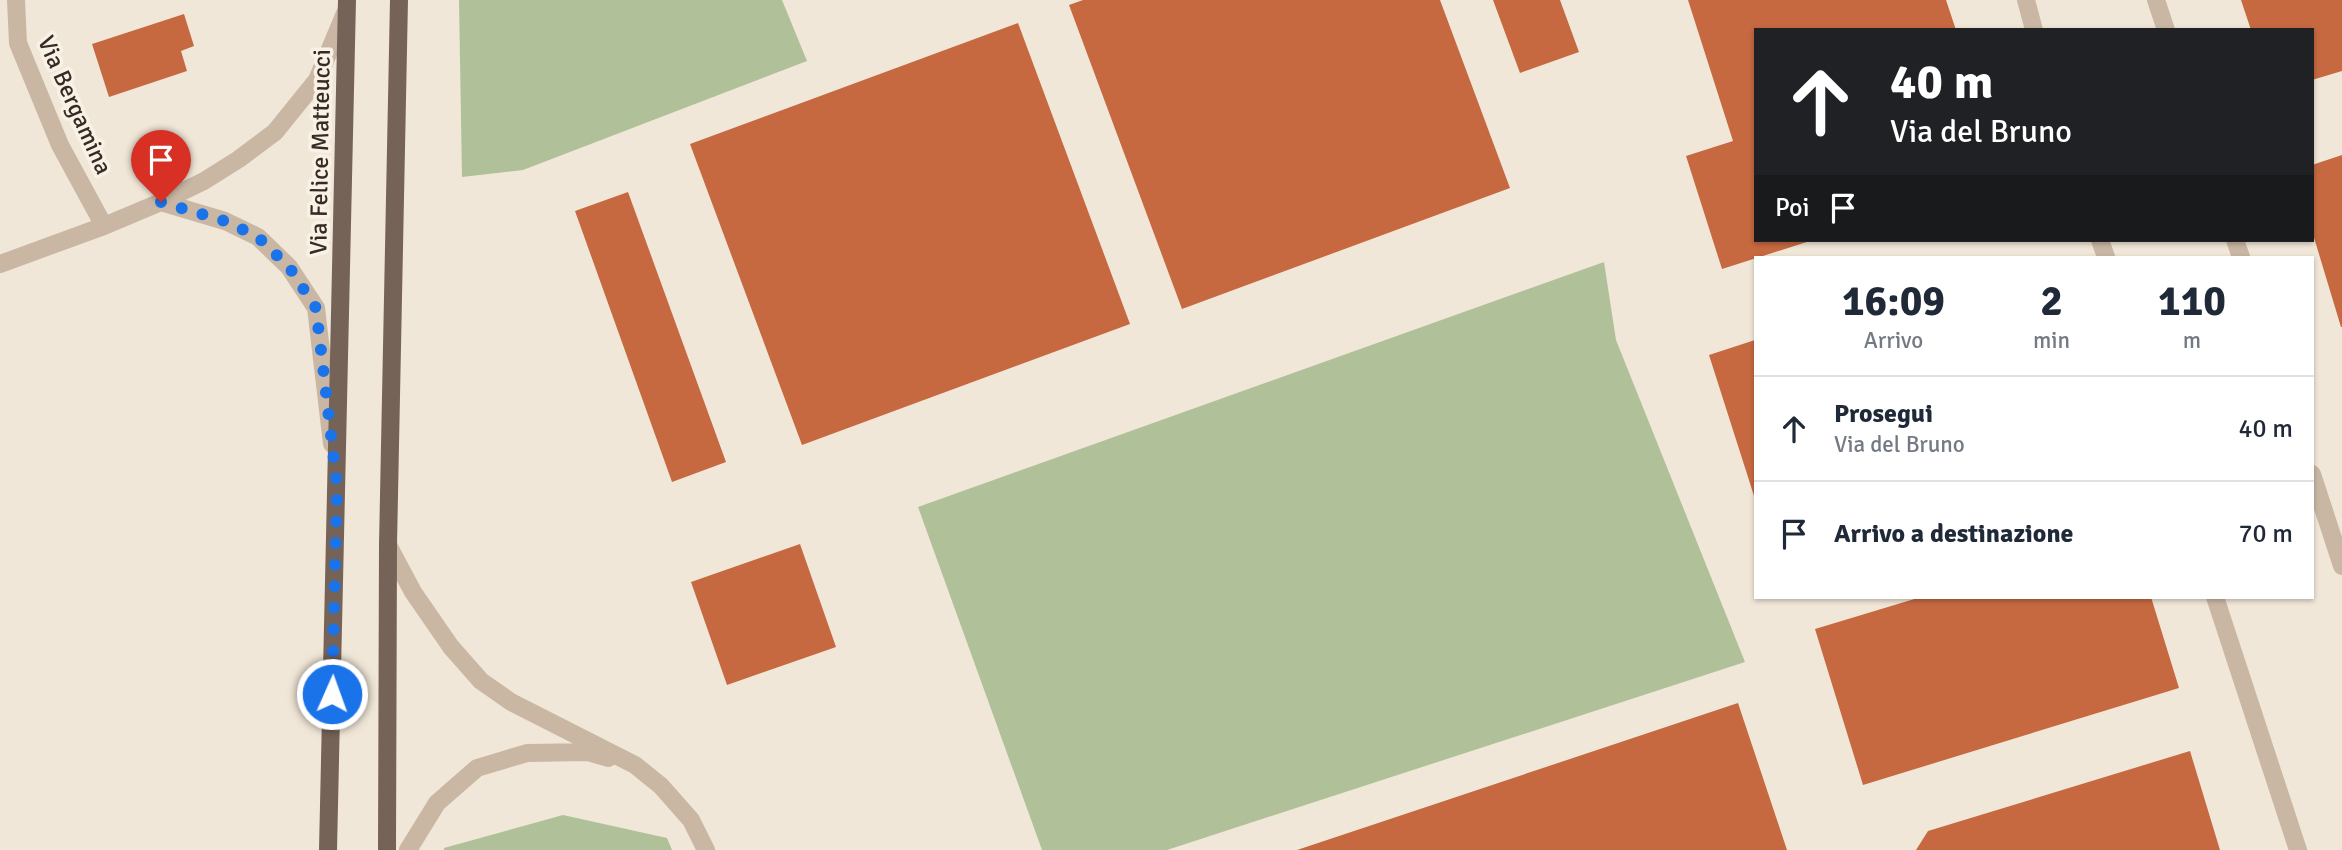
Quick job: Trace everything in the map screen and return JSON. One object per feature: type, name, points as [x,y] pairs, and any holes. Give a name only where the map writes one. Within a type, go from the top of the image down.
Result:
[{"type":"main road","points":[[387,850],[388,544],[399,0]]},
{"type":"main road","name":"Via Felice Matteucci","points":[[328,850],[347,4]]},
{"type":"street","name":"Via Bergamina","points":[[16,0],[19,43],[60,145],[104,226]]},
{"type":"street","points":[[2026,0],[2033,28]]},
{"type":"street","points":[[2156,0],[2165,28]]},
{"type":"street","points":[[0,264],[161,202],[204,181],[239,159],[275,132],[317,80],[347,4]]},
{"type":"street","points":[[161,202],[225,221],[258,237],[289,267],[316,308],[337,486]]},
{"type":"street","points":[[2314,480],[2342,566]]},
{"type":"street","points":[[388,544],[413,592],[451,647],[481,681],[511,702],[635,765],[661,786],[691,820],[706,850]]},
{"type":"street","points":[[2217,599],[2298,850]]},
{"type":"street","points":[[408,850],[437,803],[477,768],[527,753],[588,752],[635,765]]},
{"type":"green space","points":[[459,0],[782,0],[807,61],[523,170],[462,177]]},
{"type":"green space","points":[[1604,262],[1616,340],[1745,662],[1167,850],[1042,850],[918,507]]},
{"type":"green space","points":[[563,815],[667,838],[672,850],[444,850],[444,848]]},
{"type":"building","points":[[1083,0],[1440,0],[1510,188],[1182,309],[1069,5]]},
{"type":"building","points":[[1493,0],[1560,0],[1579,52],[1520,73]]},
{"type":"building","points":[[1688,0],[1946,0],[1955,28],[1754,28],[1754,242],[1807,242],[1763,256],[1754,256],[1754,259],[1722,269],[1686,156],[1733,141]]},
{"type":"building","points":[[2241,0],[2342,0],[2342,71],[2314,79],[2314,28],[2250,28]]},
{"type":"building","points":[[184,14],[194,46],[181,51],[187,71],[109,97],[92,44]]},
{"type":"building","points":[[1018,23],[1130,324],[802,445],[690,144]]},
{"type":"building","points":[[2342,155],[2342,327],[2314,238],[2314,164]]},
{"type":"building","points":[[628,192],[726,462],[672,482],[575,211]]},
{"type":"building","points":[[1754,340],[1754,496],[1709,355]]},
{"type":"building","points":[[800,544],[836,647],[727,685],[691,582]]},
{"type":"building","points":[[1914,599],[2152,599],[2179,688],[1863,785],[1815,629]]},
{"type":"building","points":[[1738,703],[1787,850],[1297,850]]},
{"type":"building","points":[[2190,751],[2220,850],[1916,850],[1928,831]]},
{"type":"route","points":[[161,202],[225,221],[258,237],[289,267],[316,308],[337,486],[332,694]]}]
